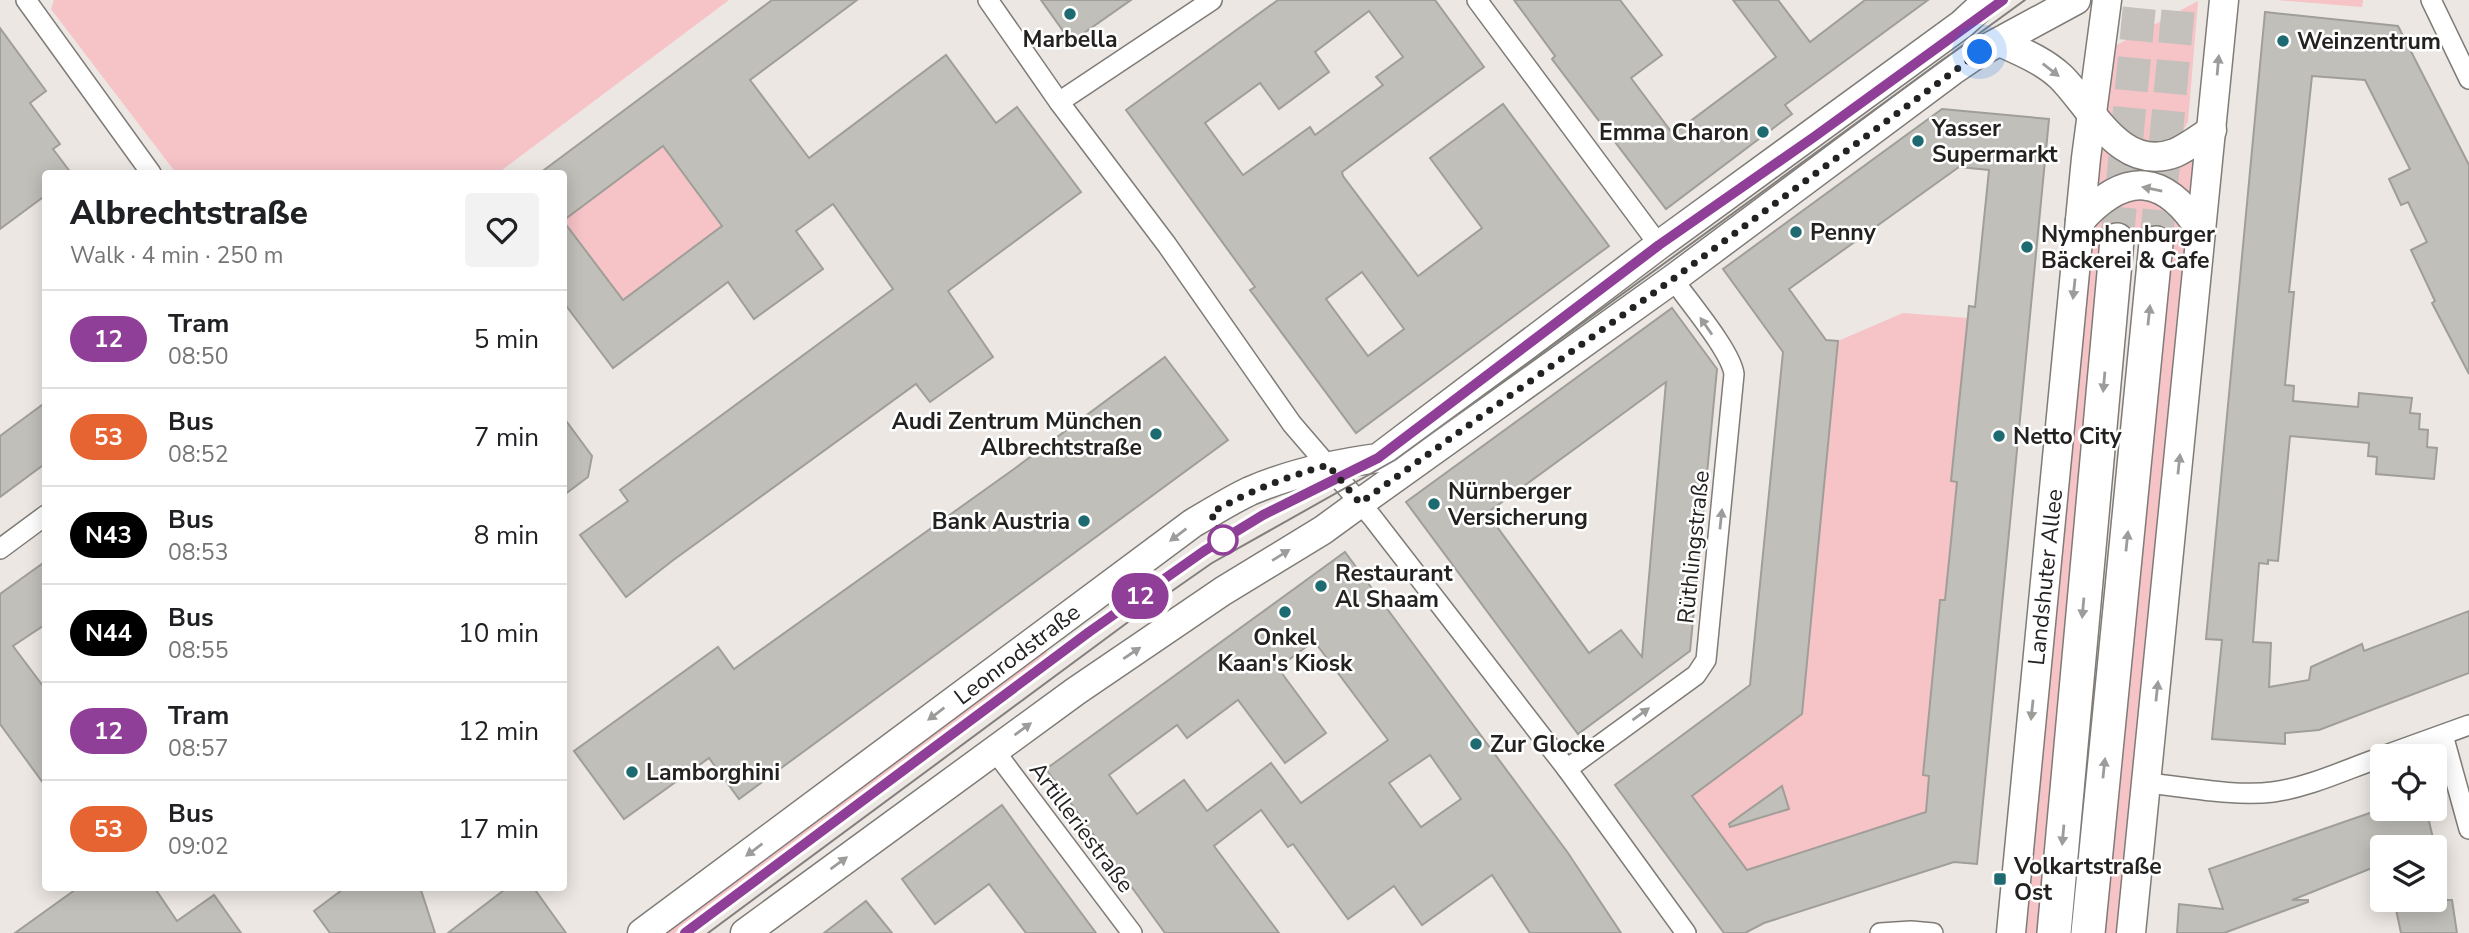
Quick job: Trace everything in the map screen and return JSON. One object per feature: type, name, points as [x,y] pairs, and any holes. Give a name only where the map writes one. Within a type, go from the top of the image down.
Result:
[{"type":"highway","name":"Landshuter Allee","points":[[2054,933],[2117,240]]},
{"type":"highway","points":[[2088,933],[2156,243]]},
{"type":"main road","name":"Leonrodstraße","points":[[642,933],[1193,523],[1248,492],[1286,477],[1328,465],[1378,458],[1659,245],[1962,24],[1988,0]]},
{"type":"main road","points":[[745,933],[1076,691],[1223,591],[1323,530],[1673,279],[1952,71],[2076,0]]},
{"type":"main road","name":"Landshuter Allee","points":[[2011,933],[2091,111],[2107,0]]},
{"type":"main road","points":[[2132,933],[2224,0]]},
{"type":"main road","points":[[2000,42],[2041,61],[2059,75],[2105,130],[2132,153],[2146,156],[2171,154],[2212,130]]},
{"type":"main road","points":[[2080,221],[2106,196],[2119,189],[2148,186],[2160,189],[2180,202],[2201,231]]},
{"type":"street","points":[[26,0],[149,170]]},
{"type":"street","points":[[988,0],[1059,102],[1167,246],[1292,424],[1360,503],[1567,769],[1686,933]]},
{"type":"street","points":[[1059,102],[1212,0]]},
{"type":"street","points":[[1477,0],[1659,245]]},
{"type":"street","points":[[2431,0],[2469,79]]},
{"type":"street","name":"Rüthlingstraße","points":[[1567,769],[1696,674],[1706,660],[1734,374],[1733,366],[1724,351],[1673,279]]},
{"type":"street","points":[[0,549],[42,518]]},
{"type":"street","points":[[2417,744],[2469,725]]},
{"type":"street","points":[[2443,735],[2469,829]]},
{"type":"street","name":"Artilleriestraße","points":[[994,750],[1132,933]]},
{"type":"street","points":[[2148,783],[2252,793],[2271,792],[2304,785],[2370,761]]},
{"type":"street","points":[[1880,933],[1933,933]]},
{"type":"shaded area","points":[[54,0],[729,0],[502,170],[174,170],[51,9]]},
{"type":"shaded area","points":[[2277,0],[2363,0],[2362,7]]},
{"type":"shaded area","points":[[2198,1],[2188,122],[2178,136],[2168,143],[2138,145],[2111,118],[2106,105],[2111,48]]},
{"type":"shaded area","points":[[2100,141],[2194,156],[2191,198],[2096,192]]},
{"type":"shaded area","points":[[663,146],[722,226],[623,300],[567,224],[567,218]]},
{"type":"shaded area","points":[[2146,197],[2162,201],[2184,226],[2187,245],[2118,933],[2102,933],[2119,799],[2172,244],[2102,238],[2039,933],[2024,933],[2091,236],[2106,213],[2119,203]]},
{"type":"shaded area","points":[[1903,313],[1968,318],[1951,481],[1957,482],[1945,600],[1940,600],[1923,775],[1929,776],[1926,812],[1746,870],[1692,795],[1802,714],[1838,341]]},
{"type":"shaded area","points":[[1044,649],[1050,656],[674,933],[659,933]]},
{"type":"shaded area","points":[[2092,675],[2100,676],[2076,933],[2068,933]]},
{"type":"building","points":[[772,0],[857,0],[750,80],[809,158],[946,55],[996,123],[1017,107],[1081,192],[948,291],[993,357],[930,402],[916,384],[626,597],[580,535],[628,501],[620,490],[893,289],[833,204],[796,231],[823,269],[754,319],[728,282],[613,368],[567,307],[567,226],[623,300],[722,226],[663,146],[567,218],[567,170],[544,170]]},
{"type":"building","points":[[1041,0],[1131,0],[1071,42]]},
{"type":"building","points":[[1278,0],[1435,0],[1484,67],[1342,172],[1343,176],[1418,276],[1482,228],[1430,158],[1503,104],[1609,246],[1356,433],[1250,290],[1255,287],[1126,110]],"holes":[[[1369,11],[1403,57],[1376,77],[1383,85],[1315,135],[1310,127],[1243,175],[1205,123],[1260,83],[1279,109],[1329,72],[1315,52]],[[1362,272],[1404,329],[1368,356],[1326,299]]]},
{"type":"building","points":[[1514,0],[1620,0],[1662,55],[1631,78],[1673,134],[1776,57],[1733,0],[1778,0],[1810,42],[1865,0],[1928,0],[1785,105],[1792,114],[1666,209],[1552,59],[1555,56]]},
{"type":"building","points":[[2265,12],[2398,26],[2469,165],[2469,374],[2432,303],[2435,301],[2411,250],[2427,242],[2408,202],[2401,205],[2389,179],[2410,169],[2365,80],[2312,76],[2289,292],[2294,292],[2285,385],[2294,386],[2293,401],[2358,407],[2359,393],[2412,398],[2410,413],[2420,414],[2419,429],[2428,430],[2427,447],[2437,448],[2434,479],[2376,474],[2377,457],[2368,456],[2369,443],[2290,436],[2278,561],[2259,563],[2253,642],[2271,643],[2269,687],[2309,680],[2311,667],[2362,644],[2364,651],[2469,611],[2469,673],[2319,730],[2285,733],[2285,744],[2212,739],[2222,640],[2206,639]]},
{"type":"building","points":[[0,28],[46,91],[30,103],[60,144],[53,149],[69,170],[42,170],[42,198],[0,229]]},
{"type":"building","points":[[1942,109],[2049,119],[1977,864],[1954,862],[1764,923],[1745,933],[1724,933],[1615,785],[1750,685],[1783,352],[1723,269]],"holes":[[[1959,167],[1989,170],[1975,307],[1969,306],[1951,481],[1957,482],[1945,600],[1940,600],[1923,775],[1929,776],[1926,812],[1747,870],[1692,796],[1802,714],[1838,341],[1826,340],[1789,289]]]},
{"type":"building","points":[[1672,308],[1717,369],[1690,651],[1578,734],[1406,502]],"holes":[[[1666,382],[1642,657],[1621,630],[1589,653],[1487,513]]]},
{"type":"building","points":[[1165,357],[1228,440],[739,799],[709,758],[624,819],[574,751],[718,647],[734,669],[1014,469]]},
{"type":"building","points":[[42,405],[42,466],[0,497],[0,436]]},
{"type":"building","points":[[567,422],[592,456],[588,477],[567,493]]},
{"type":"building","points":[[1345,552],[1568,853],[1621,933],[1530,933],[1492,875],[1422,925],[1394,886],[1348,919],[1293,844],[1288,847],[1261,810],[1214,846],[1279,933],[1165,933],[1046,769]],"holes":[[[1314,641],[1388,740],[1301,803],[1271,763],[1207,811],[1184,780],[1137,814],[1109,775],[1177,725],[1187,738],[1238,700],[1285,763],[1326,733],[1278,668]],[[1430,755],[1461,799],[1421,827],[1389,783]]]},
{"type":"building","points":[[42,564],[42,627],[13,646],[42,685],[42,782],[0,724],[0,594]]},
{"type":"building","points":[[1782,786],[1789,809],[1730,827],[1729,824]]},
{"type":"building","points":[[1002,805],[1096,933],[1026,933],[989,884],[935,924],[902,879]]},
{"type":"building","points":[[2370,813],[2370,821],[2429,821],[2432,835],[2370,835],[2370,869],[2292,900],[2308,902],[2224,933],[2177,933],[2179,904],[2223,909],[2209,869]]},
{"type":"building","points":[[73,891],[157,891],[177,921],[214,895],[241,933],[15,933]]},
{"type":"building","points":[[341,891],[421,891],[435,933],[330,933],[314,911]]},
{"type":"building","points":[[503,891],[536,891],[566,933],[448,933]]},
{"type":"building","points":[[2447,900],[2452,900],[2457,933],[2401,933],[2397,912],[2447,912]]},
{"type":"building","points":[[866,901],[892,933],[824,933]]},
{"type":"tunnel","points":[[2117,240],[2140,0]]},
{"type":"tunnel","points":[[2156,243],[2179,0]]},
{"type":"tram line","points":[[685,933],[1089,632],[1204,551],[1263,515],[1378,458],[1659,245],[2003,0]]},
{"type":"tram line","name":"12","points":[[685,933],[1089,632],[1204,551],[1263,515],[1378,458],[1659,245],[2003,0]]},
{"type":"tram line","points":[[708,933],[1212,563],[1395,460],[2025,0]]},
{"type":"place","name":"Marbella","points":[[1070,14]]},
{"type":"place","name":"Weinzentrum","points":[[2283,41]]},
{"type":"place","name":"Emma Charon","points":[[1763,132]]},
{"type":"place","name":"Yasser Supermarkt","points":[[1918,141]]},
{"type":"place","name":"Penny","points":[[1796,232]]},
{"type":"place","name":"Nymphenburger Bäckerei & Cafe","points":[[2027,247]]},
{"type":"place","name":"Audi Zentrum München Albrechtstraße","points":[[1156,434]]},
{"type":"place","name":"Netto City","points":[[1999,436]]},
{"type":"place","name":"Nürnberger Versicherung","points":[[1434,504]]},
{"type":"place","name":"Bank Austria","points":[[1084,521]]},
{"type":"place","name":"Restaurant Al Shaam","points":[[1321,586]]},
{"type":"place","name":"Onkel Kaan's Kiosk","points":[[1285,612]]},
{"type":"place","name":"Zur Glocke","points":[[1476,744]]},
{"type":"place","name":"Lamborghini","points":[[632,772]]},
{"type":"place","name":"Volkartstraße Ost","points":[[2000,879]]},
{"type":"route","points":[[1223,540],[1211,513],[1248,492],[1328,465],[1360,503],[1673,279],[1980,52]]}]
